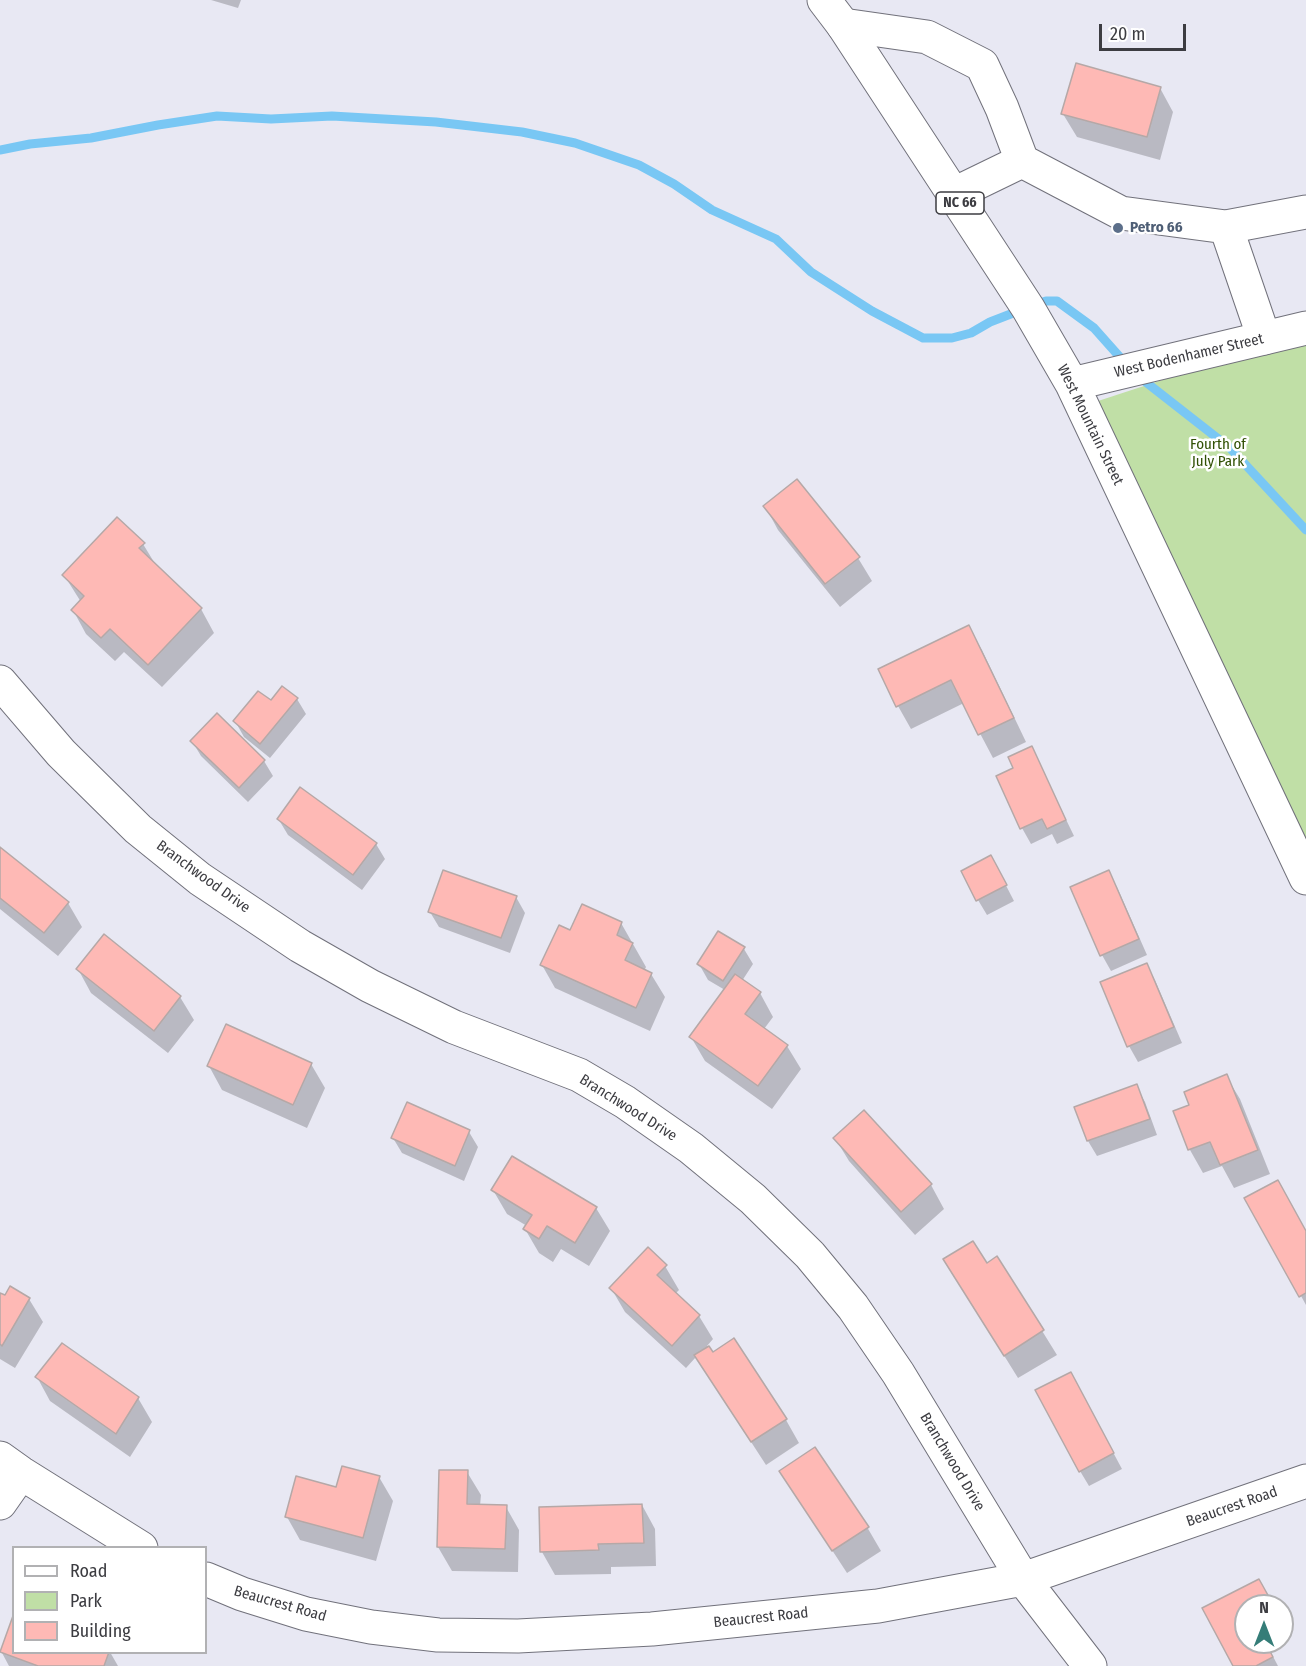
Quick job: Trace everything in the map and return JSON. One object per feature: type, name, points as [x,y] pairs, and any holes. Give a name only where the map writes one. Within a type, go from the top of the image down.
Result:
[{"type":"street","points":[[833,12],[927,37],[982,65],[1002,108],[1022,161],[1121,213],[1226,227],[1306,212]]},
{"type":"street","name":"West Mountain Street","points":[[833,12],[1028,308],[1072,384],[1306,878]]},
{"type":"street","points":[[954,194],[1022,161]]},
{"type":"street","points":[[1226,227],[1264,338]]},
{"type":"street","name":"West Bodenhamer Street","points":[[1072,384],[1306,328]]},
{"type":"street","name":"Branchwood Drive","points":[[0,682],[61,753],[138,829],[200,879],[300,946],[370,986],[454,1027],[579,1076],[615,1097],[691,1148],[753,1199],[810,1255],[853,1307],[898,1373],[1023,1579],[1090,1666]]},
{"type":"street","points":[[0,1503],[11,1466],[138,1546]]},
{"type":"street","name":"Beaucrest Road","points":[[207,1579],[242,1594],[306,1614],[371,1627],[438,1635],[518,1636],[652,1629],[878,1606],[1023,1579],[1306,1481]]},
{"type":"green space","name":"Fourth of July Park","points":[[1306,333],[1306,840],[1095,402]]},
{"type":"building","points":[[1076,63],[1161,87],[1147,137],[1061,114]]},
{"type":"building","points":[[797,479],[860,557],[825,584],[763,506]]},
{"type":"building","points":[[117,517],[145,543],[139,548],[202,608],[148,665],[110,629],[101,638],[71,610],[84,596],[62,575]]},
{"type":"building","points":[[969,625],[1014,718],[978,735],[951,680],[896,707],[878,669]]},
{"type":"building","points":[[282,686],[298,698],[260,744],[233,721],[258,691],[271,700]]},
{"type":"building","points":[[217,713],[265,760],[239,788],[190,741]]},
{"type":"building","points":[[1032,746],[1066,820],[1047,829],[1042,819],[1020,829],[996,776],[1013,768],[1008,757]]},
{"type":"building","points":[[300,787],[377,843],[353,875],[277,819]]},
{"type":"building","points":[[0,847],[69,902],[44,933],[0,898]]},
{"type":"building","points":[[991,855],[1007,885],[976,901],[961,871]]},
{"type":"building","points":[[443,870],[517,896],[501,938],[428,912]]},
{"type":"building","points":[[1109,870],[1139,939],[1100,956],[1070,887]]},
{"type":"building","points":[[582,904],[622,922],[617,935],[633,943],[625,960],[652,973],[636,1008],[540,965],[559,925],[570,930]]},
{"type":"building","points":[[718,931],[745,947],[723,981],[697,964]]},
{"type":"building","points":[[104,934],[181,996],[154,1031],[76,969]]},
{"type":"building","points":[[1147,963],[1174,1027],[1127,1047],[1100,982]]},
{"type":"building","points":[[735,974],[761,992],[745,1014],[788,1045],[758,1086],[689,1037]]},
{"type":"building","points":[[226,1024],[312,1063],[293,1105],[207,1066]]},
{"type":"building","points":[[1227,1074],[1258,1150],[1220,1165],[1210,1142],[1188,1150],[1173,1111],[1189,1105],[1184,1092]]},
{"type":"building","points":[[1137,1084],[1150,1119],[1087,1141],[1074,1107]]},
{"type":"building","points":[[407,1102],[470,1130],[455,1166],[391,1138]]},
{"type":"building","points":[[864,1110],[932,1184],[901,1212],[833,1138]]},
{"type":"building","points":[[512,1156],[597,1207],[575,1243],[547,1226],[539,1239],[523,1229],[532,1215],[491,1190]]},
{"type":"building","points":[[1278,1180],[1306,1231],[1306,1293],[1299,1297],[1244,1198]]},
{"type":"building","points":[[973,1241],[987,1263],[997,1256],[1044,1330],[1004,1356],[943,1259]]},
{"type":"building","points":[[648,1247],[667,1265],[657,1275],[700,1315],[672,1346],[609,1288]]},
{"type":"building","points":[[10,1286],[30,1298],[2,1346],[0,1344],[0,1293],[5,1295]]},
{"type":"building","points":[[734,1338],[787,1419],[751,1442],[694,1355],[709,1346],[713,1352]]},
{"type":"building","points":[[62,1343],[139,1397],[116,1434],[35,1377]]},
{"type":"building","points":[[1071,1372],[1114,1453],[1079,1472],[1035,1390]]},
{"type":"building","points":[[815,1447],[869,1527],[832,1551],[779,1471]]},
{"type":"building","points":[[342,1466],[380,1476],[363,1538],[285,1517],[296,1476],[336,1487]]},
{"type":"building","points":[[439,1470],[468,1470],[467,1504],[507,1505],[505,1549],[437,1547]]},
{"type":"building","points":[[642,1504],[644,1543],[598,1544],[599,1550],[540,1552],[539,1507]]},
{"type":"building","points":[[1259,1579],[1267,1594],[1234,1594],[1234,1654],[1271,1654],[1273,1657],[1256,1666],[1233,1666],[1202,1608]]},
{"type":"building","points":[[12,1619],[12,1654],[108,1654],[104,1666],[38,1666],[0,1652]]},
{"type":"waterway","points":[[0,150],[30,144],[91,138],[217,116],[271,119],[332,116],[436,122],[522,132],[575,143],[639,165],[674,184],[712,210],[776,239],[811,272],[872,311],[923,338],[952,338],[971,333],[990,322],[1021,310]]},
{"type":"waterway","points":[[1034,305],[1046,301],[1057,301],[1094,328],[1126,364]]},
{"type":"waterway","points":[[1138,376],[1230,448],[1306,530]]},
{"type":"place","name":"Petro 66","points":[[1118,228]]}]
